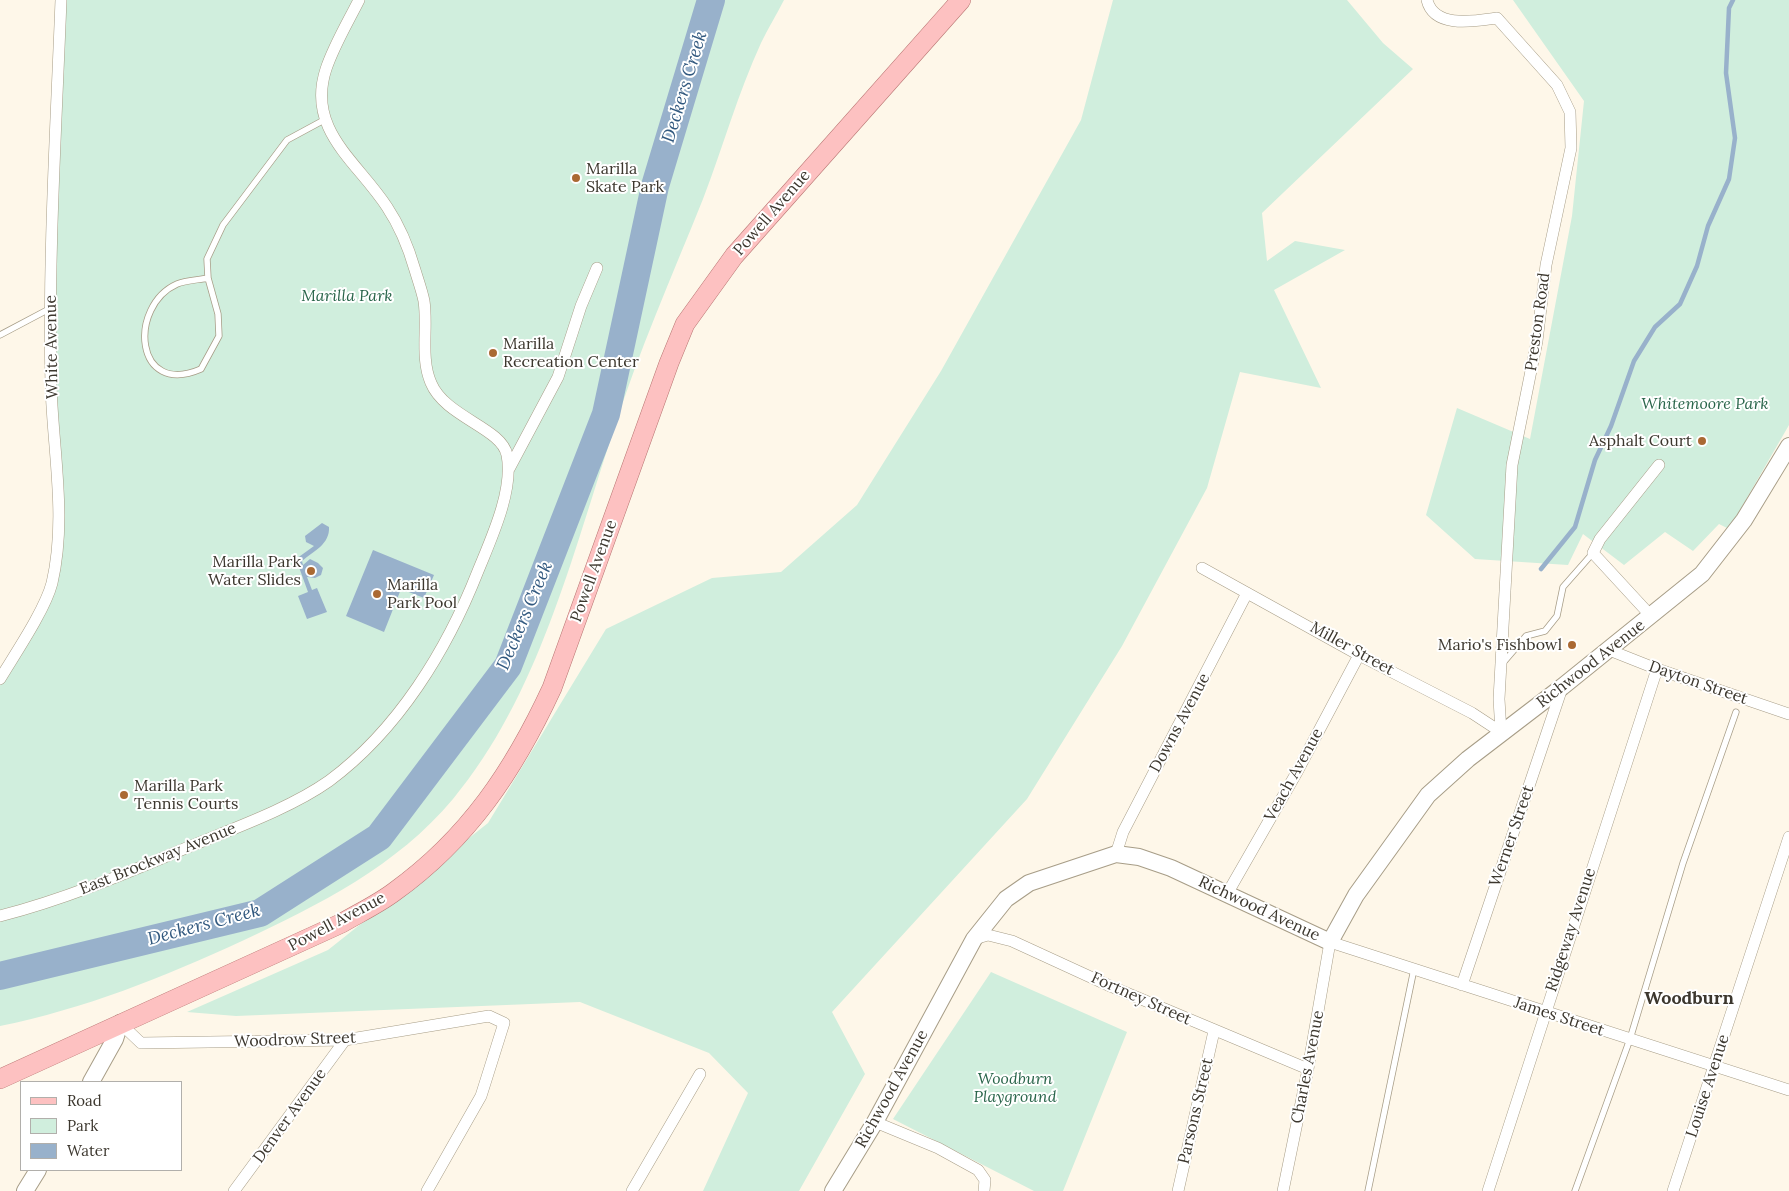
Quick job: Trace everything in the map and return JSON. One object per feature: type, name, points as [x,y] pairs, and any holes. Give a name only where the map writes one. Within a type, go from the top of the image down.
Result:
[{"type":"main road","name":"Powell Avenue","points":[[0,1079],[342,923],[394,893],[438,857],[488,802],[529,738],[552,688],[668,363],[685,324],[734,256],[961,0]]},
{"type":"street","name":"White Avenue","points":[[0,679],[33,625],[52,585],[57,553],[58,487],[52,387],[51,308],[61,0]]},
{"type":"street","name":"East Brockway Avenue","points":[[0,916],[34,908],[106,882],[291,802],[327,782],[362,753],[394,718],[451,635],[489,544],[503,502],[509,471],[507,451],[497,439],[456,413],[442,400],[430,382],[426,361],[424,301],[415,268],[388,209],[334,141],[322,115],[325,71],[359,0]]},
{"type":"street","name":"Preston Road","points":[[1426,0],[1428,7],[1436,14],[1459,23],[1497,18],[1557,85],[1570,112],[1571,148],[1546,265],[1537,341],[1512,465],[1501,665],[1501,732]]},
{"type":"street","points":[[509,471],[558,377],[581,306],[597,268]]},
{"type":"street","name":"Richwood Avenue","points":[[834,1191],[875,1122],[974,939],[1006,899],[1030,883],[1116,854],[1139,857],[1171,868],[1330,942],[1356,895],[1428,795],[1501,732],[1562,687],[1702,574],[1744,520],[1789,446]]},
{"type":"street","points":[[1651,616],[1593,553],[1600,540],[1659,464]]},
{"type":"street","name":"Miller Street","points":[[1202,568],[1359,655],[1472,713],[1501,732]]},
{"type":"street","name":"Downs Avenue","points":[[1116,854],[1123,832],[1247,593]]},
{"type":"street","name":"Dayton Street","points":[[1609,650],[1657,669],[1789,714]]},
{"type":"street","name":"Veach Avenue","points":[[1227,894],[1297,772],[1359,655]]},
{"type":"street","name":"Ridgeway Avenue","points":[[1488,1191],[1544,1012],[1657,669]]},
{"type":"street","name":"Werner Street","points":[[1462,985],[1562,687]]},
{"type":"street","name":"Louise Avenue","points":[[1673,1191],[1789,838]]},
{"type":"street","name":"Fortney Street","points":[[974,939],[988,935],[1012,941],[1214,1031],[1308,1069]]},
{"type":"street","name":"James Street","points":[[1330,942],[1789,1090]]},
{"type":"street","name":"Charles Avenue","points":[[1283,1191],[1308,1069],[1330,942]]},
{"type":"street","name":"Woodrow Street","points":[[120,1023],[141,1043],[345,1040],[489,1016],[504,1023],[480,1096],[427,1191]]},
{"type":"street","points":[[92,1081],[115,1039],[120,1023]]},
{"type":"street","name":"Parsons Street","points":[[1178,1191],[1214,1031]]},
{"type":"street","name":"Denver Avenue","points":[[234,1191],[345,1040]]},
{"type":"street","points":[[632,1191],[700,1074]]},
{"type":"street","points":[[875,1122],[938,1148],[978,1170],[985,1186]]},
{"type":"street","points":[[25,1191],[37,1171]]},
{"type":"lane","points":[[208,278],[177,284],[155,300],[144,330],[148,360],[161,372],[176,376],[201,369],[219,336],[218,314],[208,278],[207,260],[223,225],[287,140],[324,120]]},
{"type":"lane","points":[[0,335],[51,308]]},
{"type":"lane","points":[[1501,665],[1526,636],[1545,631],[1557,616],[1563,587],[1593,553]]},
{"type":"lane","points":[[1575,1191],[1630,1039],[1683,864],[1736,712]]},
{"type":"lane","points":[[1368,1191],[1414,969]]},
{"type":"green space","name":"Marilla Park","points":[[61,0],[784,0],[753,62],[703,199],[644,344],[550,624],[508,716],[483,759],[453,799],[431,823],[382,864],[355,882],[300,913],[213,954],[123,991],[62,1011],[0,1026],[0,679],[33,625],[57,553],[51,387]]},
{"type":"green space","points":[[1113,0],[1347,0],[1383,43],[1413,69],[1262,213],[1267,261],[1295,241],[1345,250],[1274,290],[1321,388],[1240,372],[1207,488],[1122,646],[1027,799],[832,1012],[865,1074],[799,1191],[703,1191],[748,1093],[709,1053],[580,1002],[236,1016],[187,1012],[328,950],[488,823],[606,629],[712,578],[781,572],[857,505],[941,371],[1081,120]]},
{"type":"green space","name":"Whitemoore Park","points":[[1513,0],[1789,0],[1789,425],[1729,529],[1719,524],[1693,551],[1665,532],[1624,565],[1583,534],[1568,565],[1475,559],[1426,515],[1457,408],[1530,439],[1572,216],[1584,101]]},
{"type":"green space","name":"Woodburn Playground","points":[[991,972],[1127,1032],[1063,1191],[1034,1191],[893,1119]]},
{"type":"water","name":"Marilla Park Water Slides","points":[[322,523],[329,527],[327,538],[320,547],[302,561],[303,565],[310,559],[323,568],[321,575],[315,578],[307,577],[312,590],[317,588],[327,612],[307,619],[298,596],[308,592],[296,559],[314,546],[306,542],[305,536]]},
{"type":"water","name":"Marilla Park Pool","points":[[373,550],[434,575],[424,598],[401,589],[384,632],[346,616]]},
{"type":"waterway","name":"Deckers Creek","points":[[0,976],[260,913],[379,837],[508,666],[606,414],[655,186],[711,0]]},
{"type":"waterway","points":[[1541,569],[1575,527],[1595,460],[1611,426],[1634,361],[1655,327],[1680,304],[1697,266],[1708,226],[1729,179],[1735,138],[1726,73],[1729,8],[1733,0]]},
{"type":"place","name":"Marilla Skate Park","points":[[576,178]]},
{"type":"place","name":"Marilla Recreation Center","points":[[493,353]]},
{"type":"place","name":"Asphalt Court","points":[[1702,441]]},
{"type":"place","name":"Marilla Park Water Slides","points":[[311,571]]},
{"type":"place","name":"Marilla Park Pool","points":[[377,594]]},
{"type":"place","name":"Mario's Fishbowl","points":[[1572,645]]},
{"type":"place","name":"Marilla Park Tennis Courts","points":[[124,795]]},
{"type":"district","name":"Woodburn","points":[[1689,999]]}]
